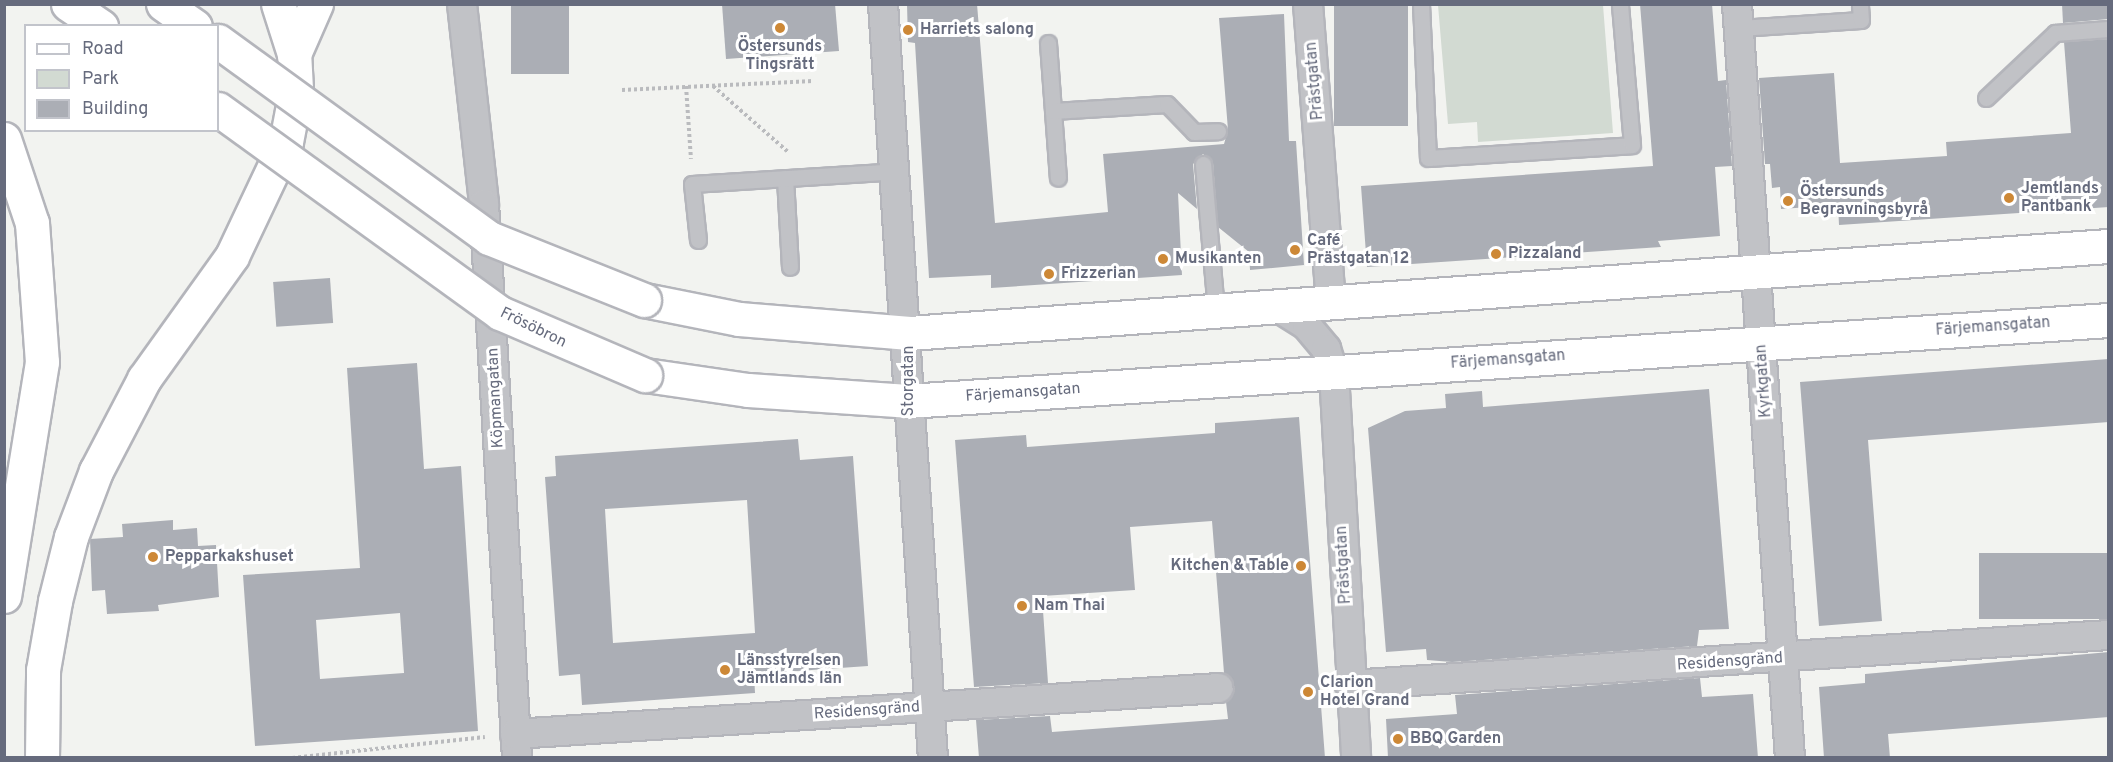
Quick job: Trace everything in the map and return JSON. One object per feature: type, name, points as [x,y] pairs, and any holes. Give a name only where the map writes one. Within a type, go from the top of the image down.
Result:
[{"type":"main road","points":[[68,4],[98,24]]},
{"type":"main road","points":[[163,4],[192,24]]},
{"type":"main road","points":[[42,758],[44,670],[70,537],[96,471],[144,379],[232,256],[267,188],[286,142],[296,89],[294,54],[278,4]]},
{"type":"main road","points":[[294,54],[316,4]]},
{"type":"main road","points":[[219,42],[489,238],[644,300],[739,319],[909,333],[2109,246]]},
{"type":"main road","name":"Frösöbron","points":[[219,110],[500,313],[645,375],[748,390],[908,400]]},
{"type":"main road","points":[[4,139],[33,223],[42,312],[42,363],[4,596]]},
{"type":"main road","name":"Färjemansgatan","points":[[908,400],[2109,320]]},
{"type":"street","name":"Köpmangatan","points":[[462,4],[484,204],[516,746]]},
{"type":"street","name":"Storgatan","points":[[883,4],[909,333],[908,400],[933,758]]},
{"type":"street","name":"Prästgatan","points":[[1308,4],[1309,124],[1331,301]]},
{"type":"street","name":"Kyrkgatan","points":[[1738,16],[1758,271],[1790,758]]},
{"type":"street","name":"Prästgatan","points":[[1274,305],[1307,326],[1326,349],[1334,373],[1350,685],[1356,758]]},
{"type":"street","name":"Residensgränd","points":[[1350,685],[2109,635]]},
{"type":"street","name":"Residensgränd","points":[[516,746],[929,706],[1218,688]]},
{"type":"lane","points":[[1421,4],[1428,158],[1632,145],[1620,4]]},
{"type":"lane","points":[[1738,16],[1861,20],[1860,4]]},
{"type":"lane","points":[[1986,98],[2055,33],[2109,28]]},
{"type":"lane","points":[[1048,43],[1058,178]]},
{"type":"lane","points":[[1053,111],[1167,104],[1194,132],[1218,131]]},
{"type":"lane","points":[[1203,164],[1216,310]]},
{"type":"lane","points":[[698,240],[693,184],[896,171]]},
{"type":"lane","points":[[785,178],[790,267]]},
{"type":"path","points":[[622,90],[813,81]]},
{"type":"path","points":[[712,85],[816,176]]},
{"type":"path","points":[[686,86],[693,184]]},
{"type":"path","points":[[292,758],[516,746]]},
{"type":"green space","points":[[1438,5],[1603,5],[1613,133],[1478,142],[1477,122],[1448,124]]},
{"type":"building","points":[[511,4],[569,4],[569,74],[511,74]]},
{"type":"building","name":"Östersunds Tingsrätt","points":[[722,4],[835,4],[839,51],[726,59]]},
{"type":"building","points":[[907,4],[977,4],[995,223],[1108,212],[1103,154],[1224,144],[1228,130],[1219,18],[1284,14],[1289,141],[1296,141],[1304,265],[1250,270],[1249,252],[1218,227],[1213,163],[1203,154],[1193,164],[1197,209],[1178,193],[1182,275],[991,288],[991,275],[929,278],[915,43],[908,42]]},
{"type":"building","points":[[1334,4],[1408,4],[1408,126],[1334,126]]},
{"type":"building","points":[[1640,4],[1712,4],[1718,81],[1726,80],[1732,166],[1715,167],[1720,236],[1658,241],[1661,247],[1367,267],[1361,186],[1653,166]]},
{"type":"building","points":[[2062,4],[2109,4],[2109,19],[2063,23]]},
{"type":"building","points":[[2109,39],[2109,207],[1839,225],[1838,205],[1781,209],[1780,187],[1772,188],[1770,164],[1765,164],[1759,78],[1834,73],[1840,163],[1947,156],[1946,142],[2071,133],[2064,42]]},
{"type":"building","points":[[330,278],[333,323],[276,327],[273,282]]},
{"type":"building","points":[[2109,359],[2109,422],[1868,440],[1882,621],[1819,626],[1800,382]]},
{"type":"building","name":"Pepparkakshuset","points":[[417,363],[424,469],[461,466],[478,731],[255,746],[243,575],[360,568],[347,368]],"holes":[[[400,613],[404,673],[320,679],[316,620]]]},
{"type":"building","points":[[1709,389],[1729,629],[1699,630],[1697,646],[1452,662],[1427,660],[1426,649],[1386,652],[1368,428],[1405,411],[1446,408],[1445,394],[1482,391],[1483,407]]},
{"type":"building","points":[[1299,417],[1325,758],[979,758],[976,720],[1050,716],[1052,732],[1228,719],[1226,702],[1234,686],[1224,673],[1212,521],[1130,527],[1135,590],[1042,596],[1048,683],[974,687],[955,440],[1026,435],[1027,447],[1215,433],[1215,423]]},
{"type":"building","points":[[798,439],[800,460],[853,456],[868,666],[754,674],[755,693],[582,705],[580,674],[559,676],[545,477],[556,476],[555,456]],"holes":[[[747,500],[755,633],[613,643],[605,509]]]},
{"type":"building","points":[[173,520],[173,530],[197,528],[198,546],[216,545],[219,597],[158,605],[159,611],[107,614],[105,590],[92,591],[90,539],[123,537],[122,524]]},
{"type":"building","points":[[1979,553],[2108,553],[2108,619],[1979,619]]},
{"type":"building","points":[[2109,652],[2109,717],[1888,734],[1890,758],[1824,758],[1819,687],[1865,683],[1865,674]]},
{"type":"building","points":[[1700,678],[1702,697],[1753,694],[1758,758],[1388,758],[1386,719],[1457,714],[1455,695]]},
{"type":"place","name":"Östersunds Tingsrätt","points":[[780,28]]},
{"type":"place","name":"Harriets salong","points":[[908,30]]},
{"type":"place","name":"Jemtlands Pantbank","points":[[2009,198]]},
{"type":"place","name":"Östersunds Begravningsbyrå","points":[[1788,201]]},
{"type":"place","name":"Café Prästgatan 12","points":[[1295,250]]},
{"type":"place","name":"Pizzaland","points":[[1496,254]]},
{"type":"place","name":"Musikanten","points":[[1163,259]]},
{"type":"place","name":"Frizzerian","points":[[1049,274]]},
{"type":"place","name":"Pepparkakshuset","points":[[153,557]]},
{"type":"place","name":"Kitchen & Table","points":[[1301,566]]},
{"type":"place","name":"Nam Thai","points":[[1022,606]]},
{"type":"place","name":"Länsstyrelsen Jämtlands län","points":[[725,670]]},
{"type":"place","name":"Clarion Hotel Grand","points":[[1308,692]]},
{"type":"place","name":"BBQ Garden","points":[[1398,739]]}]
